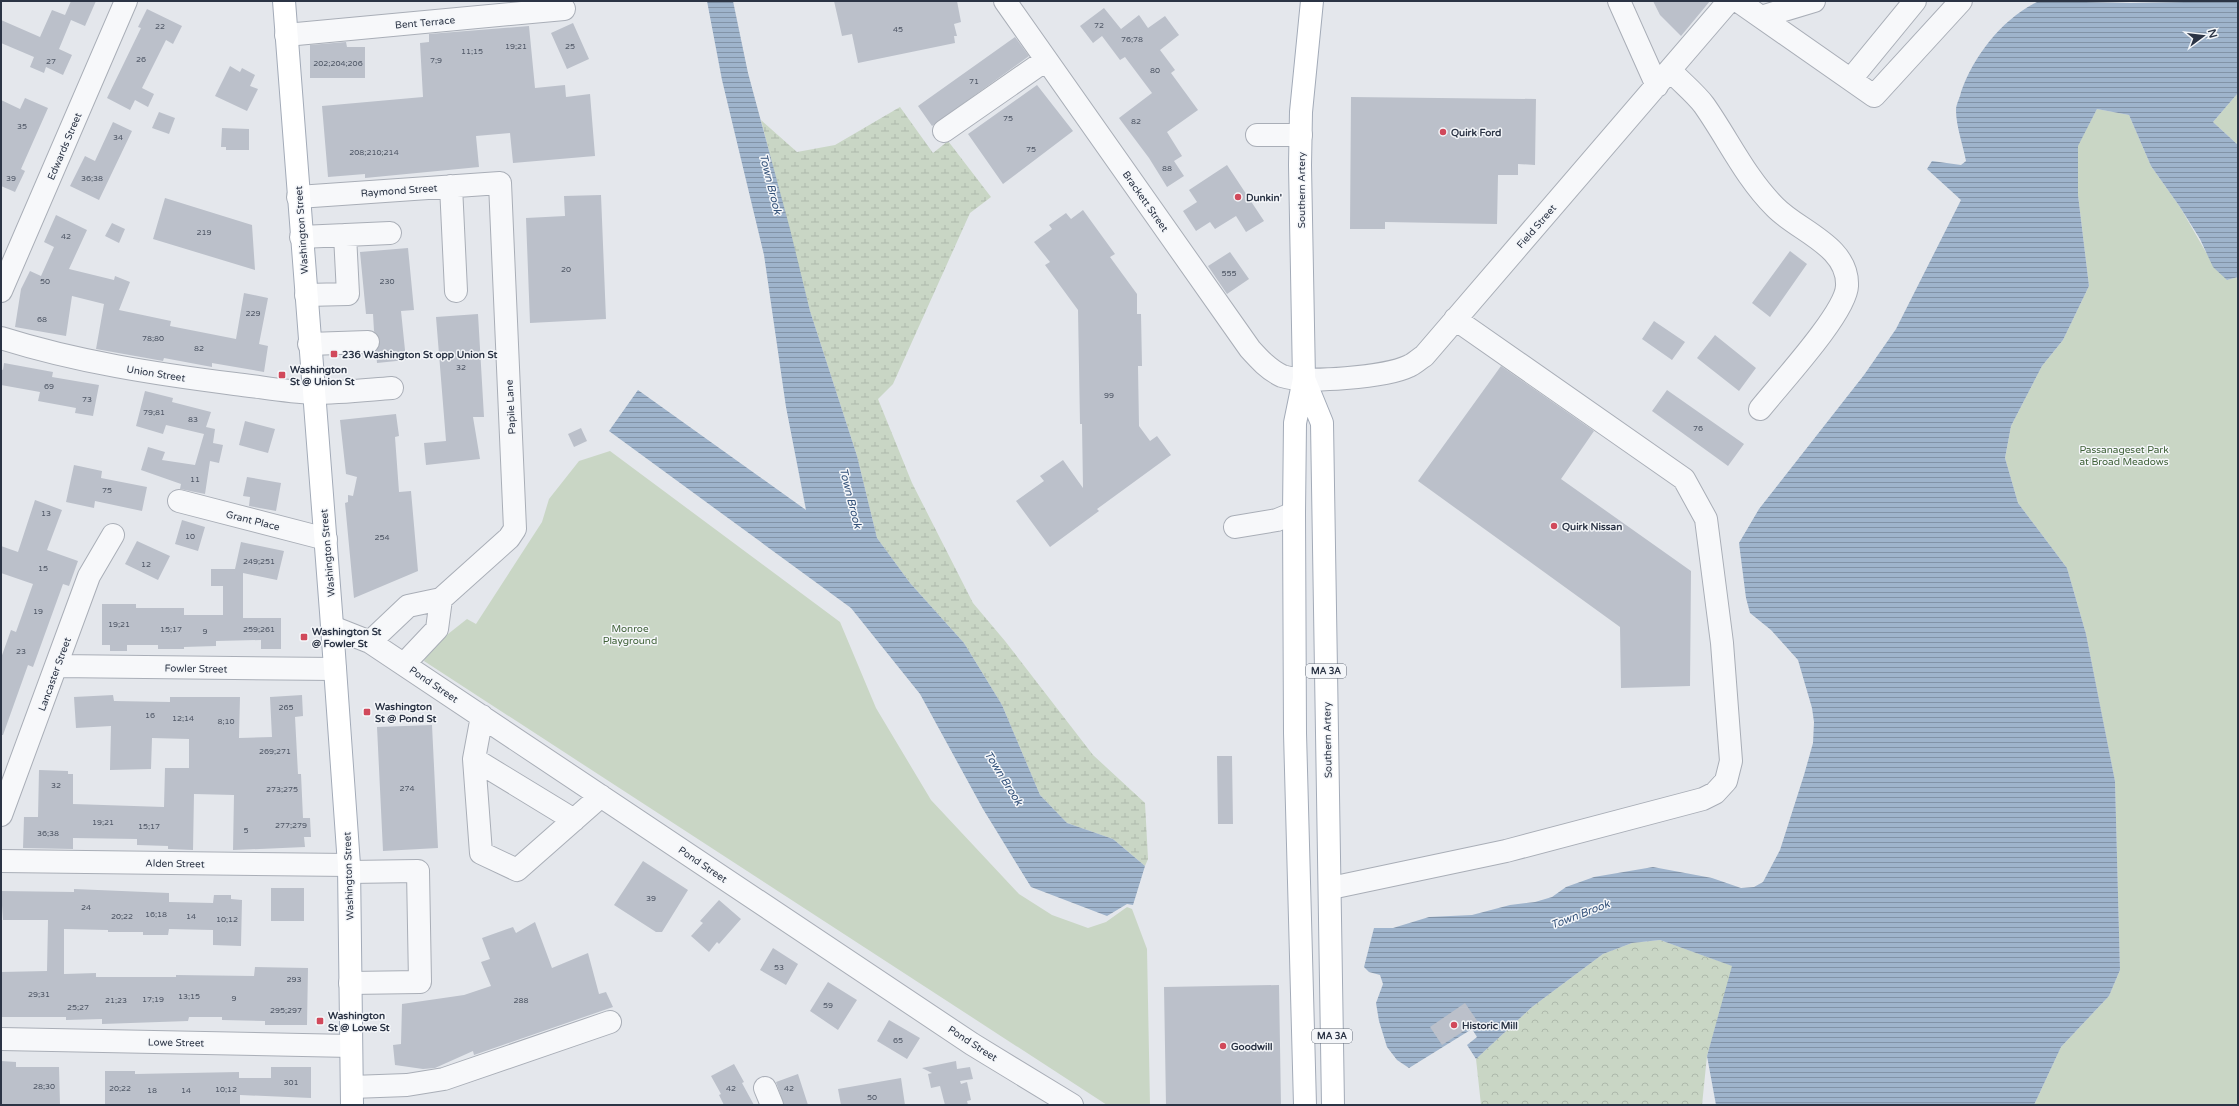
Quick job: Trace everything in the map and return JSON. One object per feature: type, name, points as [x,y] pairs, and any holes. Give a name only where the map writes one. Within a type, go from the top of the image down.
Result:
[{"type":"main road","name":"Washington Street","points":[[284,1],[309,344],[326,539],[349,869],[352,1096]]},
{"type":"main road","name":"Southern Artery","points":[[1305,1105],[1295,733],[1294,513],[1295,423],[1304,379],[1301,135],[1305,65],[1312,1]]},
{"type":"main road","name":"Southern Artery","points":[[1304,379],[1322,423],[1331,888],[1333,1105]]},
{"type":"street","name":"Edwards Street","points":[[1,292],[126,1]]},
{"type":"street","name":"Brackett Street","points":[[1005,1],[1250,349],[1266,366],[1283,376],[1304,379]]},
{"type":"street","points":[[1620,1],[1663,78],[1703,104],[1746,174],[1775,207],[1831,249],[1840,259],[1846,274],[1847,287],[1840,306],[1828,325],[1760,409]]},
{"type":"street","name":"Field Street","points":[[1304,379],[1368,376],[1389,373],[1410,366],[1424,356],[1729,1]]},
{"type":"street","points":[[1738,1],[1874,96],[1961,1]]},
{"type":"street","points":[[1761,17],[1814,1]]},
{"type":"street","points":[[1851,79],[1915,1]]},
{"type":"street","name":"Bent Terrace","points":[[286,35],[564,9]]},
{"type":"street","points":[[944,131],[1046,60]]},
{"type":"street","points":[[1257,135],[1301,135]]},
{"type":"street","name":"Raymond Street","points":[[298,197],[500,183]]},
{"type":"street","name":"Papile Lane","points":[[370,642],[408,606],[441,599],[510,538],[515,529],[500,183]]},
{"type":"street","points":[[451,186],[456,291]]},
{"type":"street","points":[[301,237],[390,233]]},
{"type":"street","points":[[306,295],[348,294],[345,235]]},
{"type":"street","points":[[1331,888],[1499,853],[1703,799],[1715,793],[1726,781],[1731,761],[1721,636],[1706,519],[1684,479],[1455,319]]},
{"type":"street","name":"Union Street","points":[[1,338],[40,351],[151,373],[313,393],[392,388]]},
{"type":"street","points":[[309,344],[368,342]]},
{"type":"street","name":"Grant Place","points":[[179,502],[326,539]]},
{"type":"street","points":[[1236,527],[1277,520],[1294,513]]},
{"type":"street","name":"Lancaster Street","points":[[1,815],[89,576],[113,535]]},
{"type":"street","points":[[404,664],[437,629],[441,599]]},
{"type":"street","name":"Pond Street","points":[[332,627],[370,642],[972,1044],[1072,1105]]},
{"type":"street","name":"Fowler Street","points":[[57,666],[335,669]]},
{"type":"street","points":[[482,716],[474,759],[481,854],[517,870],[602,796]]},
{"type":"street","points":[[474,759],[574,820]]},
{"type":"street","name":"Alden Street","points":[[1,861],[418,871],[420,982],[350,982]]},
{"type":"street","points":[[352,1096],[444,1079],[610,1022]]},
{"type":"street","name":"Lowe Street","points":[[1,1039],[351,1046]]},
{"type":"green space","points":[[2238,93],[2238,145],[2213,122]]},
{"type":"green space","points":[[900,107],[933,153],[948,141],[991,197],[970,213],[893,384],[878,399],[912,483],[973,603],[1005,641],[1093,755],[1145,803],[1148,859],[1145,866],[1113,839],[1067,823],[1040,795],[1002,705],[964,643],[910,583],[877,538],[857,456],[810,311],[761,120],[797,152],[835,145]]},
{"type":"green space","name":"Passanageset Park at Broad Meadows","points":[[2097,109],[2129,115],[2151,166],[2180,207],[2207,254],[2227,280],[2238,277],[2238,1105],[2034,1105],[2061,1047],[2109,996],[2120,970],[2115,781],[2086,634],[2067,568],[2018,503],[2005,458],[2011,426],[2042,366],[2063,340],[2089,286],[2078,195],[2078,145]]},
{"type":"green space","name":"Monroe Playground","points":[[610,451],[840,622],[876,708],[931,800],[1019,894],[1052,915],[1088,928],[1106,922],[1127,907],[1132,909],[1147,949],[1150,1105],[1107,1105],[424,661],[429,649],[467,619],[476,624],[542,522],[549,499],[579,461]]},
{"type":"green space","points":[[1660,940],[1733,966],[1707,1056],[1702,1105],[1481,1105],[1476,1059],[1532,1007],[1603,954],[1632,943]]},
{"type":"water","name":"Town Brook","points":[[707,1],[733,1],[748,73],[790,229],[810,311],[857,456],[877,538],[910,583],[964,643],[1002,705],[1040,795],[1067,823],[1113,839],[1145,866],[1133,905],[1127,904],[1107,916],[1031,887],[983,809],[920,694],[851,608],[609,431],[638,390],[806,510],[786,407],[764,255],[722,80]]},
{"type":"water","name":"Town Brook","points":[[2039,1],[2131,3],[2238,1],[2238,93],[2213,122],[2238,145],[2238,277],[2227,280],[2213,267],[2200,239],[2180,207],[2151,166],[2129,115],[2097,109],[2078,146],[2078,195],[2089,286],[2063,340],[2042,366],[2011,426],[2005,458],[2018,503],[2067,568],[2086,634],[2115,781],[2120,970],[2109,996],[2061,1047],[2034,1105],[1716,1105],[1707,1056],[1732,966],[1660,940],[1632,943],[1603,954],[1532,1007],[1476,1059],[1467,1045],[1477,1037],[1472,1029],[1409,1068],[1397,1060],[1387,1047],[1379,1021],[1376,1003],[1383,984],[1380,975],[1369,972],[1364,967],[1374,928],[1393,928],[1429,917],[1472,915],[1510,905],[1535,902],[1552,897],[1566,887],[1594,877],[1653,867],[1712,878],[1741,888],[1754,887],[1763,882],[1780,850],[1804,775],[1813,743],[1814,722],[1812,708],[1798,660],[1771,630],[1750,613],[1746,598],[1739,543],[1759,509],[1864,375],[1896,329],[1961,200],[1927,169],[1932,161],[1961,165],[1966,161],[1958,129],[1956,110],[1967,78],[1982,51],[1991,39],[2013,17]]},
{"type":"building","points":[[71,1],[96,1],[85,26],[71,20],[59,49],[72,55],[63,75],[46,67],[44,73],[30,67],[34,57],[1,43],[1,20],[40,37],[52,10],[65,15]]},
{"type":"building","points":[[834,1],[957,1],[961,22],[954,24],[957,36],[954,36],[955,43],[858,63],[852,34],[842,36]]},
{"type":"building","points":[[1653,1],[1710,1],[1681,36],[1660,15]]},
{"type":"building","points":[[1104,8],[1121,29],[1139,15],[1148,28],[1165,16],[1179,35],[1160,50],[1175,70],[1171,73],[1198,110],[1167,132],[1182,156],[1174,161],[1184,176],[1167,187],[1149,158],[1119,118],[1152,93],[1125,57],[1120,60],[1102,36],[1093,43],[1080,26]]},
{"type":"building","points":[[147,9],[182,26],[173,44],[166,40],[142,88],[154,94],[148,107],[135,100],[130,110],[107,98],[141,28],[138,27]]},
{"type":"building","points":[[573,23],[589,59],[567,69],[551,33]]},
{"type":"building","points":[[529,26],[535,88],[565,85],[566,97],[590,94],[595,156],[513,163],[510,133],[476,136],[479,167],[365,178],[365,174],[328,177],[322,106],[423,97],[420,43],[429,42],[429,34]]},
{"type":"building","points":[[1015,37],[1029,56],[932,126],[918,106]]},
{"type":"building","points":[[346,42],[347,47],[365,47],[365,78],[310,78],[310,45]]},
{"type":"building","points":[[230,66],[240,72],[242,68],[255,75],[250,86],[258,89],[247,111],[215,96]]},
{"type":"building","points":[[1037,85],[1073,131],[1003,184],[968,134]]},
{"type":"building","name":"Quirk Ford","points":[[1351,97],[1536,99],[1535,165],[1518,164],[1518,175],[1498,175],[1497,224],[1385,222],[1385,229],[1350,229]]},
{"type":"building","points":[[25,98],[48,108],[21,169],[25,171],[15,192],[1,186],[1,100],[20,109]]},
{"type":"building","points":[[159,112],[175,118],[169,134],[152,128]]},
{"type":"building","points":[[113,122],[132,131],[99,200],[70,186],[85,156],[95,161]]},
{"type":"building","points":[[222,128],[249,129],[249,150],[226,150],[226,147],[221,147]]},
{"type":"building","points":[[1227,165],[1264,221],[1246,232],[1236,216],[1215,229],[1210,222],[1196,231],[1183,211],[1197,202],[1189,190]]},
{"type":"building","points":[[601,195],[606,319],[530,323],[526,218],[565,216],[564,196]]},
{"type":"building","points":[[165,198],[252,225],[255,270],[153,239]]},
{"type":"building","points":[[1083,210],[1115,254],[1110,257],[1137,294],[1137,314],[1141,314],[1142,366],[1138,366],[1139,426],[1150,441],[1157,436],[1171,455],[1097,509],[1099,511],[1050,547],[1016,501],[1044,481],[1040,476],[1063,460],[1083,488],[1082,424],[1080,424],[1078,310],[1045,265],[1050,262],[1034,242],[1052,229],[1049,225],[1066,213],[1071,219]]},
{"type":"building","points":[[56,215],[87,230],[69,269],[114,280],[115,276],[130,282],[119,310],[171,321],[170,326],[236,339],[244,293],[268,298],[259,344],[268,346],[264,372],[212,363],[212,367],[164,358],[163,361],[96,349],[104,304],[72,296],[66,336],[15,327],[21,289],[30,271],[41,276],[54,247],[44,242]]},
{"type":"building","points":[[112,223],[125,229],[119,243],[105,236]]},
{"type":"building","points":[[408,248],[414,310],[401,311],[406,360],[377,363],[376,351],[380,341],[374,331],[373,314],[366,314],[360,252]]},
{"type":"building","points":[[1790,251],[1807,264],[1770,317],[1752,303]]},
{"type":"building","points":[[1230,252],[1249,279],[1227,294],[1208,266]]},
{"type":"building","points":[[478,314],[484,417],[473,417],[480,459],[426,465],[424,443],[446,441],[436,317]]},
{"type":"building","points":[[1654,321],[1685,342],[1672,360],[1642,339]]},
{"type":"building","points":[[1715,335],[1756,368],[1739,391],[1697,358]]},
{"type":"building","points":[[4,363],[53,372],[52,377],[99,385],[93,416],[75,413],[76,408],[38,401],[40,392],[1,385],[1,369],[3,370]]},
{"type":"building","name":"Quirk Nissan","points":[[1501,366],[1594,431],[1561,479],[1691,571],[1690,686],[1621,688],[1620,627],[1418,481]]},
{"type":"building","points":[[1667,390],[1744,444],[1728,466],[1652,411]]},
{"type":"building","points":[[145,391],[173,398],[172,402],[211,412],[206,427],[215,429],[213,443],[223,445],[219,463],[210,461],[205,494],[180,489],[181,484],[141,470],[148,447],[165,452],[162,460],[195,465],[204,434],[166,425],[163,434],[136,426]]},
{"type":"building","points":[[396,414],[399,436],[395,437],[399,492],[411,491],[418,571],[354,598],[345,503],[348,502],[348,495],[353,496],[357,477],[346,474],[340,420]]},
{"type":"building","points":[[245,421],[275,429],[268,453],[239,445]]},
{"type":"building","points":[[581,428],[587,441],[574,447],[568,434]]},
{"type":"building","points":[[74,465],[102,471],[101,478],[147,487],[142,511],[95,501],[94,508],[66,502]]},
{"type":"building","points":[[247,477],[281,483],[276,511],[249,506],[250,497],[243,496]]},
{"type":"building","points":[[35,500],[62,510],[47,550],[78,561],[69,586],[63,584],[33,667],[28,665],[3,735],[1,735],[1,658],[11,630],[16,632],[33,584],[1,573],[1,546],[18,552]]},
{"type":"building","points":[[182,520],[205,527],[198,551],[175,544]]},
{"type":"building","points":[[137,541],[170,556],[158,580],[125,564]]},
{"type":"building","points":[[241,542],[284,551],[277,580],[243,573],[243,618],[281,618],[281,649],[261,649],[261,640],[216,641],[216,646],[184,647],[184,649],[158,649],[158,645],[127,645],[127,651],[110,651],[110,645],[102,645],[102,604],[136,604],[136,608],[184,608],[184,615],[223,615],[223,586],[211,586],[211,569],[235,569]]},
{"type":"building","points":[[113,695],[114,701],[170,702],[170,697],[240,697],[239,738],[272,737],[270,697],[302,695],[303,716],[295,717],[298,774],[301,774],[303,818],[310,818],[311,837],[304,837],[305,847],[233,850],[234,795],[194,794],[193,850],[168,849],[168,846],[137,845],[137,839],[73,838],[73,849],[23,848],[24,817],[38,817],[39,770],[68,771],[68,774],[73,774],[73,804],[164,807],[165,768],[189,768],[189,739],[152,738],[151,769],[110,770],[111,726],[76,728],[74,697]]},
{"type":"building","points":[[432,725],[438,848],[383,851],[377,727]]},
{"type":"building","points":[[1217,756],[1232,756],[1233,824],[1218,824]]},
{"type":"building","points":[[643,861],[688,890],[662,932],[656,932],[614,905]]},
{"type":"building","points":[[271,888],[304,888],[304,921],[271,921]]},
{"type":"building","points":[[74,889],[169,893],[169,902],[213,903],[214,895],[231,895],[231,899],[242,900],[241,946],[213,945],[213,930],[169,929],[168,935],[143,935],[143,932],[108,932],[108,930],[64,929],[64,974],[96,973],[96,977],[176,977],[176,975],[254,976],[255,967],[308,968],[307,1025],[265,1025],[265,1021],[222,1020],[222,1017],[189,1017],[188,1021],[102,1024],[102,1019],[66,1020],[66,1017],[1,1017],[1,972],[47,971],[48,920],[3,920],[1,891],[74,892]]},
{"type":"building","points":[[719,900],[741,919],[719,944],[717,942],[709,952],[691,936],[703,923],[700,921]]},
{"type":"building","points":[[535,922],[552,968],[588,953],[599,994],[606,992],[613,1007],[474,1055],[473,1051],[435,1068],[423,1069],[395,1065],[393,1045],[401,1044],[402,1004],[464,995],[491,986],[481,962],[490,959],[482,938],[513,927],[516,933]]},
{"type":"building","points":[[773,948],[798,964],[786,985],[760,970]]},
{"type":"building","points":[[828,982],[857,1000],[838,1030],[810,1011]]},
{"type":"building","name":"Goodwill","points":[[1279,985],[1281,1105],[1166,1105],[1164,987]]},
{"type":"building","name":"Historic Mill","points":[[1465,1003],[1478,1022],[1442,1045],[1430,1027]]},
{"type":"building","points":[[889,1020],[920,1038],[907,1059],[877,1041]]},
{"type":"building","points":[[1,1061],[16,1062],[16,1067],[59,1067],[60,1105],[1,1105]]},
{"type":"building","points":[[956,1061],[957,1069],[970,1067],[973,1079],[960,1081],[961,1084],[967,1082],[971,1100],[967,1101],[968,1105],[945,1105],[940,1086],[931,1088],[928,1074],[932,1073],[922,1068]]},
{"type":"building","points":[[734,1064],[754,1105],[724,1105],[719,1095],[721,1094],[711,1076]]},
{"type":"building","points":[[271,1067],[311,1067],[311,1098],[240,1095],[240,1105],[105,1105],[105,1071],[135,1071],[135,1074],[239,1072],[239,1078],[271,1078]]},
{"type":"building","points":[[798,1074],[808,1105],[784,1105],[776,1082]]},
{"type":"building","points":[[901,1078],[905,1105],[841,1105],[838,1089]]},
{"type":"place","name":"Quirk Ford","points":[[1443,132]]},
{"type":"place","name":"Dunkin'","points":[[1238,197]]},
{"type":"place","name":"236 Washington St opp Union St","points":[[334,354]]},
{"type":"place","name":"Washington St @ Union St","points":[[282,375]]},
{"type":"place","name":"Quirk Nissan","points":[[1554,526]]},
{"type":"place","name":"Washington St @ Fowler St","points":[[304,637]]},
{"type":"place","name":"Washington St @ Pond St","points":[[367,712]]},
{"type":"place","name":"Washington St @ Lowe St","points":[[320,1021]]},
{"type":"place","name":"Historic Mill","points":[[1454,1025]]},
{"type":"place","name":"Goodwill","points":[[1223,1046]]}]
